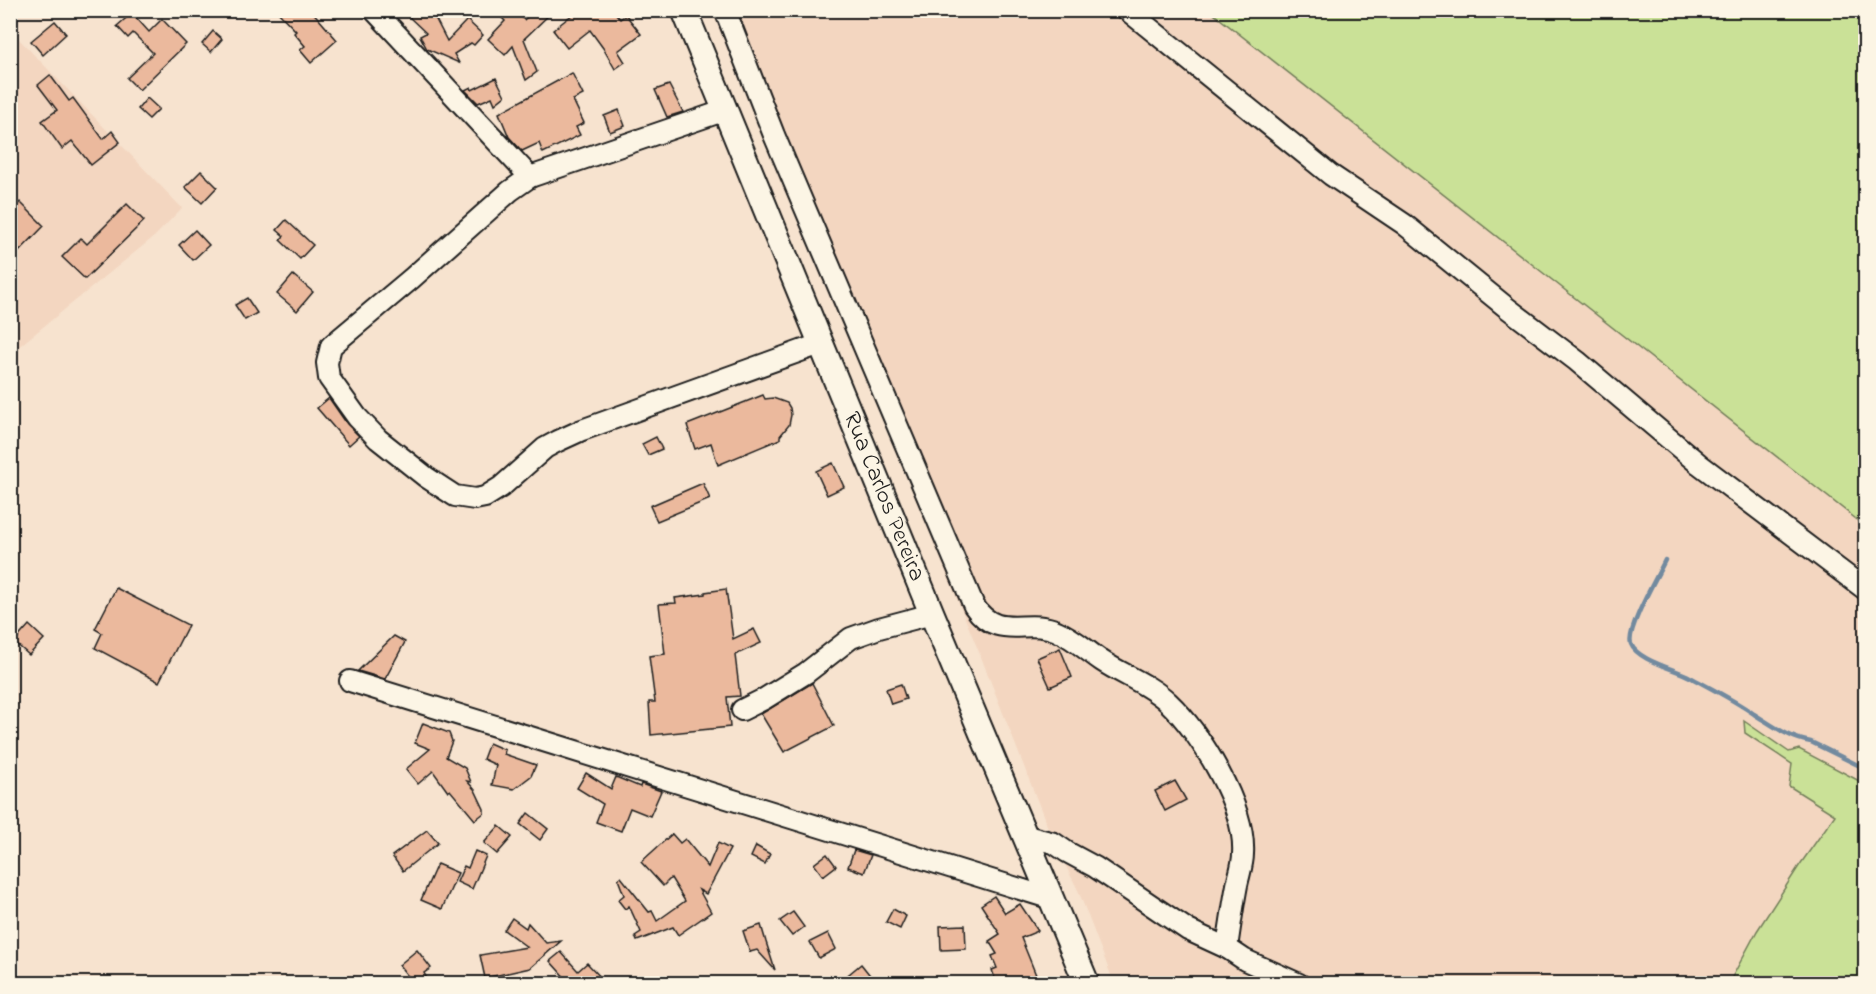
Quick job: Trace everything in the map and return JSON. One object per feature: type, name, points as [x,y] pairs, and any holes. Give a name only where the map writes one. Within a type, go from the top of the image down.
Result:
[{"type":"main road","name":"Rua Carlos Pereira","points":[[684,10],[820,344],[1026,836],[1049,898],[1087,984]]},
{"type":"street","points":[[374,10],[530,177]]},
{"type":"street","points":[[724,10],[774,135],[974,606],[982,617],[992,623],[1055,630],[1144,685],[1167,702],[1193,733],[1215,765],[1232,800],[1240,826],[1243,853],[1227,948]]},
{"type":"street","points":[[1127,10],[1331,175],[1404,224],[1506,308],[1577,361],[1699,464],[1866,590]]},
{"type":"street","points":[[726,110],[530,177],[510,191],[331,346],[327,363],[329,378],[357,417],[378,439],[448,492],[455,496],[475,499],[485,497],[501,487],[540,453],[558,441],[582,430],[820,344]]},
{"type":"street","points":[[742,710],[806,674],[851,638],[932,614]]},
{"type":"street","points":[[350,681],[1049,898]]},
{"type":"street","points":[[1026,836],[1054,843],[1095,867],[1188,930],[1227,948],[1245,960],[1299,984]]},
{"type":"shaded area","points":[[712,11],[1865,11],[1865,983],[1114,983],[1078,890],[1054,843],[981,657],[851,341]]},
{"type":"shaded area","points":[[15,35],[182,208],[155,236],[11,353],[10,40]]},
{"type":"green space","points":[[1210,11],[1865,11],[1865,526]]},
{"type":"green space","points":[[1744,721],[1789,752],[1799,749],[1865,784],[1865,983],[1729,983],[1757,931],[1835,815],[1789,786],[1792,764],[1745,733]]},
{"type":"building","points":[[276,10],[311,10],[337,40],[311,63],[300,50],[305,46],[294,33],[296,31]]},
{"type":"building","points":[[414,10],[431,10],[447,41],[467,20],[483,35],[474,45],[471,43],[454,54],[459,63],[427,49],[420,36],[426,33],[409,17]]},
{"type":"building","points":[[509,10],[516,10],[524,20],[534,10],[554,10],[524,39],[537,72],[526,80],[513,46],[505,55],[488,39],[505,21],[502,18]]},
{"type":"building","points":[[578,10],[613,10],[620,19],[626,15],[641,34],[618,51],[625,62],[615,69],[590,30],[567,48],[553,30]]},
{"type":"building","points":[[132,13],[149,32],[162,19],[186,44],[139,90],[127,78],[153,53],[133,33],[128,38],[117,26]]},
{"type":"building","points":[[55,21],[66,34],[43,55],[31,41]]},
{"type":"building","points":[[213,31],[222,39],[211,52],[202,44]]},
{"type":"building","points":[[572,73],[583,95],[573,100],[584,123],[576,127],[580,135],[543,153],[539,143],[522,151],[509,137],[499,113]]},
{"type":"building","points":[[50,75],[69,101],[73,98],[103,139],[112,131],[120,142],[91,165],[72,141],[62,149],[42,121],[57,110],[38,85]]},
{"type":"building","points":[[496,78],[505,96],[495,104],[492,97],[478,103],[465,90],[471,87],[472,90]]},
{"type":"building","points":[[669,85],[683,112],[667,117],[655,90]]},
{"type":"building","points":[[147,98],[159,109],[149,119],[138,109]]},
{"type":"building","points":[[619,110],[625,126],[610,132],[604,116]]},
{"type":"building","points":[[201,171],[217,187],[202,203],[185,187]]},
{"type":"building","points":[[20,202],[44,226],[10,261],[10,213]]},
{"type":"building","points":[[127,204],[144,221],[85,279],[62,257],[81,238],[87,244]]},
{"type":"building","points":[[286,220],[313,245],[300,259],[280,240],[284,236],[277,230]]},
{"type":"building","points":[[195,230],[209,245],[193,260],[179,245]]},
{"type":"building","points":[[293,275],[313,292],[297,311],[277,294]]},
{"type":"building","points":[[247,298],[257,313],[245,320],[235,305]]},
{"type":"building","points":[[763,395],[765,399],[773,398],[787,403],[790,408],[789,425],[780,439],[718,465],[711,443],[695,449],[687,425]]},
{"type":"building","points":[[329,398],[347,424],[359,436],[349,445],[317,408]]},
{"type":"building","points":[[656,437],[662,449],[648,455],[642,444]]},
{"type":"building","points":[[833,463],[844,487],[827,495],[816,471]]},
{"type":"building","points":[[703,483],[710,499],[657,521],[650,506]]},
{"type":"building","points":[[116,588],[188,625],[159,682],[95,648],[102,633],[95,629]]},
{"type":"building","points":[[726,589],[733,639],[754,629],[761,643],[735,655],[740,696],[727,697],[730,727],[651,735],[649,702],[655,702],[649,656],[665,654],[659,604],[676,603],[675,598]]},
{"type":"building","points":[[29,625],[44,639],[29,655],[14,642]]},
{"type":"building","points":[[394,636],[405,642],[385,679],[358,671]]},
{"type":"building","points":[[1060,648],[1072,677],[1050,687],[1037,658]]},
{"type":"building","points":[[812,683],[834,726],[784,752],[761,714]]},
{"type":"building","points":[[901,684],[906,699],[891,704],[886,689]]},
{"type":"building","points":[[423,723],[449,733],[452,741],[446,757],[465,768],[471,782],[467,781],[475,790],[484,809],[484,813],[475,820],[450,790],[448,792],[433,771],[418,784],[406,769],[430,749],[415,743]]},
{"type":"building","points":[[489,743],[505,750],[504,754],[536,765],[531,776],[514,789],[492,785],[496,765],[483,759]]},
{"type":"building","points":[[586,773],[611,789],[616,777],[640,787],[641,784],[661,791],[650,816],[630,808],[621,831],[596,822],[603,804],[577,788]]},
{"type":"building","points":[[1175,781],[1186,800],[1165,811],[1155,791]]},
{"type":"building","points":[[528,813],[548,829],[540,840],[520,824]]},
{"type":"building","points":[[499,826],[512,837],[497,854],[484,843]]},
{"type":"building","points":[[427,830],[438,843],[403,871],[392,856]]},
{"type":"building","points":[[672,834],[680,843],[685,839],[708,867],[718,843],[730,849],[706,894],[699,890],[711,912],[678,935],[673,927],[637,941],[635,936],[641,932],[629,906],[625,909],[618,900],[624,895],[618,879],[621,877],[649,912],[652,911],[657,921],[685,901],[671,878],[663,886],[641,862]]},
{"type":"building","points":[[756,846],[770,854],[765,864],[751,857]]},
{"type":"building","points":[[854,850],[871,855],[864,873],[848,867]]},
{"type":"building","points":[[475,851],[486,856],[472,889],[457,882],[464,866],[468,868]]},
{"type":"building","points":[[827,854],[836,866],[823,876],[814,864]]},
{"type":"building","points":[[437,864],[458,873],[442,909],[421,900]]},
{"type":"building","points":[[994,896],[1005,913],[1020,904],[1038,931],[1021,938],[1036,975],[1031,977],[1034,984],[997,984],[992,970],[997,968],[992,956],[997,954],[989,941],[1000,934],[981,905]]},
{"type":"building","points":[[893,909],[906,916],[900,929],[886,922]]},
{"type":"building","points":[[793,912],[804,927],[792,936],[780,921]]},
{"type":"building","points":[[512,918],[526,928],[528,923],[546,943],[561,941],[530,968],[485,978],[480,955],[527,947],[504,930]]},
{"type":"building","points":[[761,925],[775,970],[757,950],[750,952],[743,931]]},
{"type":"building","points":[[965,925],[966,949],[941,950],[940,926]]},
{"type":"building","points":[[828,933],[836,949],[819,958],[810,942]]},
{"type":"building","points":[[417,950],[431,968],[424,973],[430,984],[414,984],[399,965]]},
{"type":"building","points":[[561,952],[578,971],[587,963],[607,984],[565,984],[568,981],[550,961]]},
{"type":"building","points":[[861,964],[877,984],[837,984]]},
{"type":"waterway","points":[[1665,560],[1633,627],[1631,644],[1635,650],[1648,659],[1690,677],[1723,695],[1788,735],[1811,742],[1866,769]]}]
